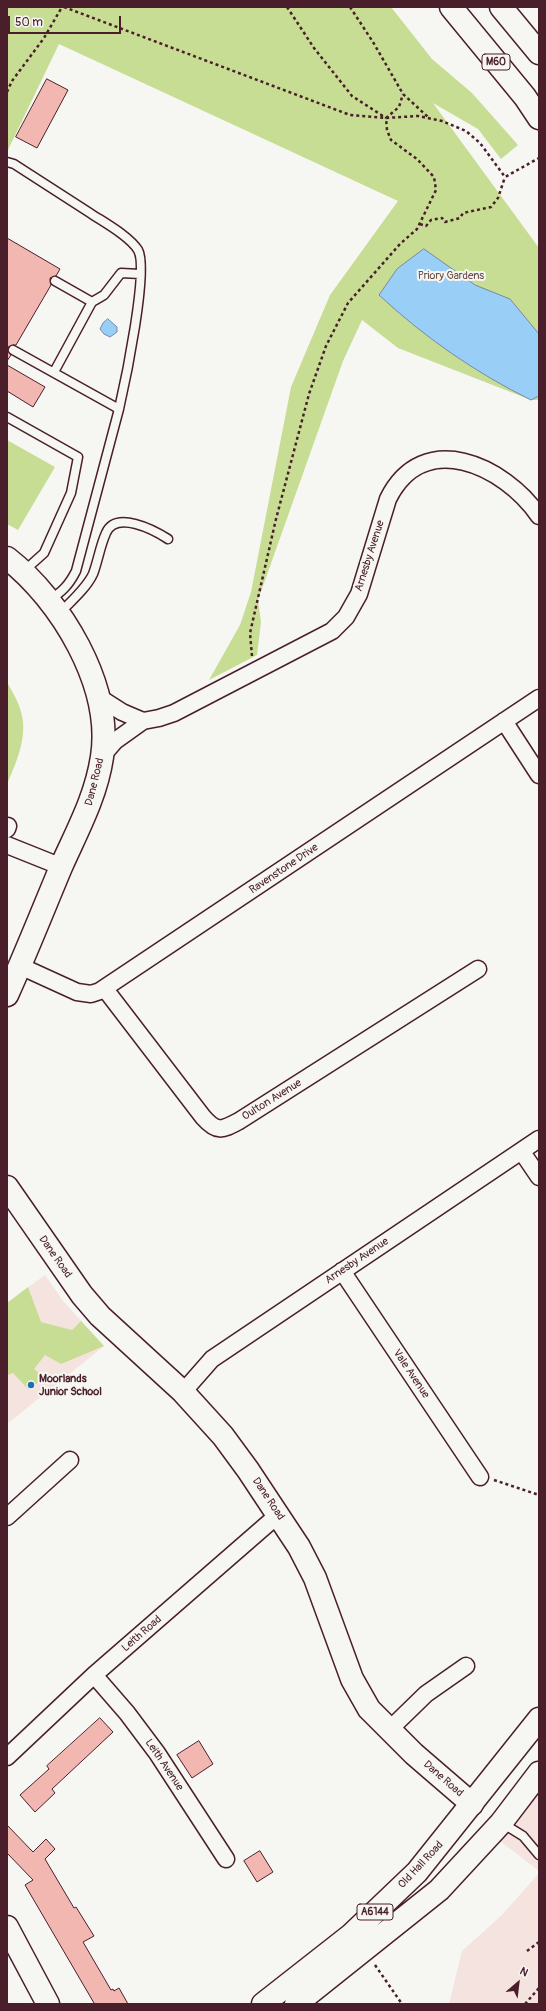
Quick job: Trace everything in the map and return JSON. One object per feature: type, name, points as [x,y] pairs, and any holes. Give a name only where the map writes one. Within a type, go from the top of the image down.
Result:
[{"type":"main road","name":"M60","points":[[451,7],[525,97],[539,118]]},
{"type":"main road","points":[[501,7],[539,53]]},
{"type":"main road","name":"Dane Road","points":[[7,995],[87,811],[102,756],[102,726],[98,696],[90,670],[77,644],[53,608],[15,565]]},
{"type":"main road","name":"Dane Road","points":[[7,1187],[82,1295],[100,1316],[183,1392],[223,1436],[279,1514],[299,1547],[315,1578],[352,1679],[369,1709],[389,1730],[472,1804],[501,1823]]},
{"type":"main road","name":"Old Hall Road","points":[[263,2004],[351,1935],[417,1872],[539,1720]]},
{"type":"main road","name":"A6144","points":[[296,2004],[439,1890],[501,1823],[539,1773]]},
{"type":"main road","points":[[7,1927],[48,2004]]},
{"type":"street","name":"Arnesby Avenue","points":[[102,756],[115,741],[143,721],[174,713],[332,631],[346,617],[362,584],[388,499],[395,485],[406,473],[419,464],[445,460],[475,465],[503,480],[532,505],[539,516]]},
{"type":"street","points":[[98,696],[122,712],[143,721]]},
{"type":"street","name":"Ravenstone Drive","points":[[20,966],[77,992],[91,994],[105,989],[539,698]]},
{"type":"street","points":[[504,721],[539,775]]},
{"type":"street","points":[[7,845],[62,866]]},
{"type":"street","name":"Oulton Avenue","points":[[105,989],[203,1117],[211,1126],[217,1129],[223,1129],[239,1121],[478,969]]},
{"type":"street","name":"Arnesby Avenue","points":[[183,1392],[212,1359],[522,1152],[539,1139]]},
{"type":"street","points":[[522,1152],[539,1177]]},
{"type":"street","name":"Vale Avenue","points":[[342,1271],[480,1477]]},
{"type":"street","points":[[7,1517],[70,1460]]},
{"type":"street","name":"Leith Road","points":[[7,1757],[94,1675],[279,1514]]},
{"type":"street","points":[[389,1730],[426,1694],[466,1666]]},
{"type":"street","name":"Leith Avenue","points":[[94,1675],[127,1713],[157,1753],[226,1860]]},
{"type":"lane","points":[[7,162],[14,164],[118,231],[138,250],[141,258],[136,326],[119,409],[76,571],[70,583],[61,592],[53,608]]},
{"type":"lane","points":[[54,372],[92,302],[104,295],[122,273],[140,274]]},
{"type":"lane","points":[[55,281],[92,302]]},
{"type":"lane","points":[[14,350],[119,409]]},
{"type":"lane","points":[[7,416],[78,457],[71,493],[44,554],[15,565]]},
{"type":"lane","points":[[53,608],[87,583],[92,574],[106,532],[110,526],[117,522],[126,522],[158,533],[168,539]]},
{"type":"lane","points":[[501,1823],[523,1836],[539,1855]]},
{"type":"path","points":[[7,92],[20,70],[44,38],[63,7],[350,115],[386,118],[405,116],[428,118],[466,131],[480,143],[506,176]]},
{"type":"path","points":[[287,7],[314,48],[352,96],[386,118]]},
{"type":"path","points":[[350,7],[373,42],[403,94],[428,118]]},
{"type":"path","points":[[386,118],[399,107],[403,94]]},
{"type":"path","points":[[253,673],[250,633],[276,519],[309,394],[326,346],[348,303],[420,224],[436,190],[434,178],[417,159],[391,140],[387,130],[386,118]]},
{"type":"path","points":[[420,224],[426,226],[431,220],[442,218],[445,222],[460,218],[463,213],[491,207],[498,198],[506,176],[539,158]]},
{"type":"path","points":[[480,1477],[539,1495]]},
{"type":"path","points":[[528,1952],[539,1942]]},
{"type":"path","points":[[366,1949],[402,2004]]},
{"type":"path","points":[[525,2004],[539,1988]]},
{"type":"shaded area","name":"Moorlands Junior School","points":[[45,1275],[63,1301],[104,1346],[7,1424],[7,1303]]},
{"type":"shaded area","points":[[539,1793],[539,1871],[500,1841]]},
{"type":"shaded area","points":[[539,1873],[539,2004],[449,2004],[462,1951],[502,1915]]},
{"type":"green space","name":"Priory Gardens","points":[[7,7],[391,7],[432,59],[472,93],[518,145],[501,159],[478,129],[433,103],[539,248],[539,400],[531,400],[398,348],[362,320],[343,361],[258,600],[261,622],[257,655],[209,680],[240,625],[251,592],[291,387],[330,295],[398,201],[59,44],[7,152]]},
{"type":"green space","points":[[7,440],[55,467],[18,530],[7,524]]},
{"type":"green space","points":[[7,682],[20,707],[23,724],[20,750],[8,782]]},
{"type":"green space","points":[[28,1287],[41,1322],[72,1330],[81,1321],[104,1346],[61,1364],[45,1355],[34,1369],[45,1377],[29,1390],[13,1373],[7,1375],[7,1303]]},
{"type":"water","points":[[424,249],[475,285],[510,299],[539,334],[539,396],[531,400],[490,378],[432,340],[379,295],[397,269]]},
{"type":"water","points":[[108,319],[117,327],[117,332],[110,337],[104,334],[100,329],[103,323]]},
{"type":"building","points":[[47,79],[68,90],[37,148],[16,137]]},
{"type":"building","points":[[7,238],[60,269],[56,276],[50,278],[51,285],[16,345],[8,347],[11,355],[7,361]]},
{"type":"building","points":[[7,365],[45,387],[33,407],[7,391]]},
{"type":"building","points":[[100,1718],[113,1732],[52,1789],[55,1793],[35,1812],[20,1795],[49,1769],[47,1766]]},
{"type":"building","points":[[199,1741],[213,1764],[192,1778],[177,1755]]},
{"type":"building","points":[[7,1825],[33,1852],[46,1839],[55,1849],[45,1859],[74,1908],[76,1907],[94,1936],[83,1942],[111,1990],[113,1989],[114,1991],[119,1988],[128,2004],[92,2004],[94,2003],[25,1885],[33,1880],[7,1853]]},
{"type":"building","points":[[260,1851],[273,1872],[257,1882],[244,1861]]},
{"type":"place","name":"Moorlands Junior School","points":[[31,1385]]}]
